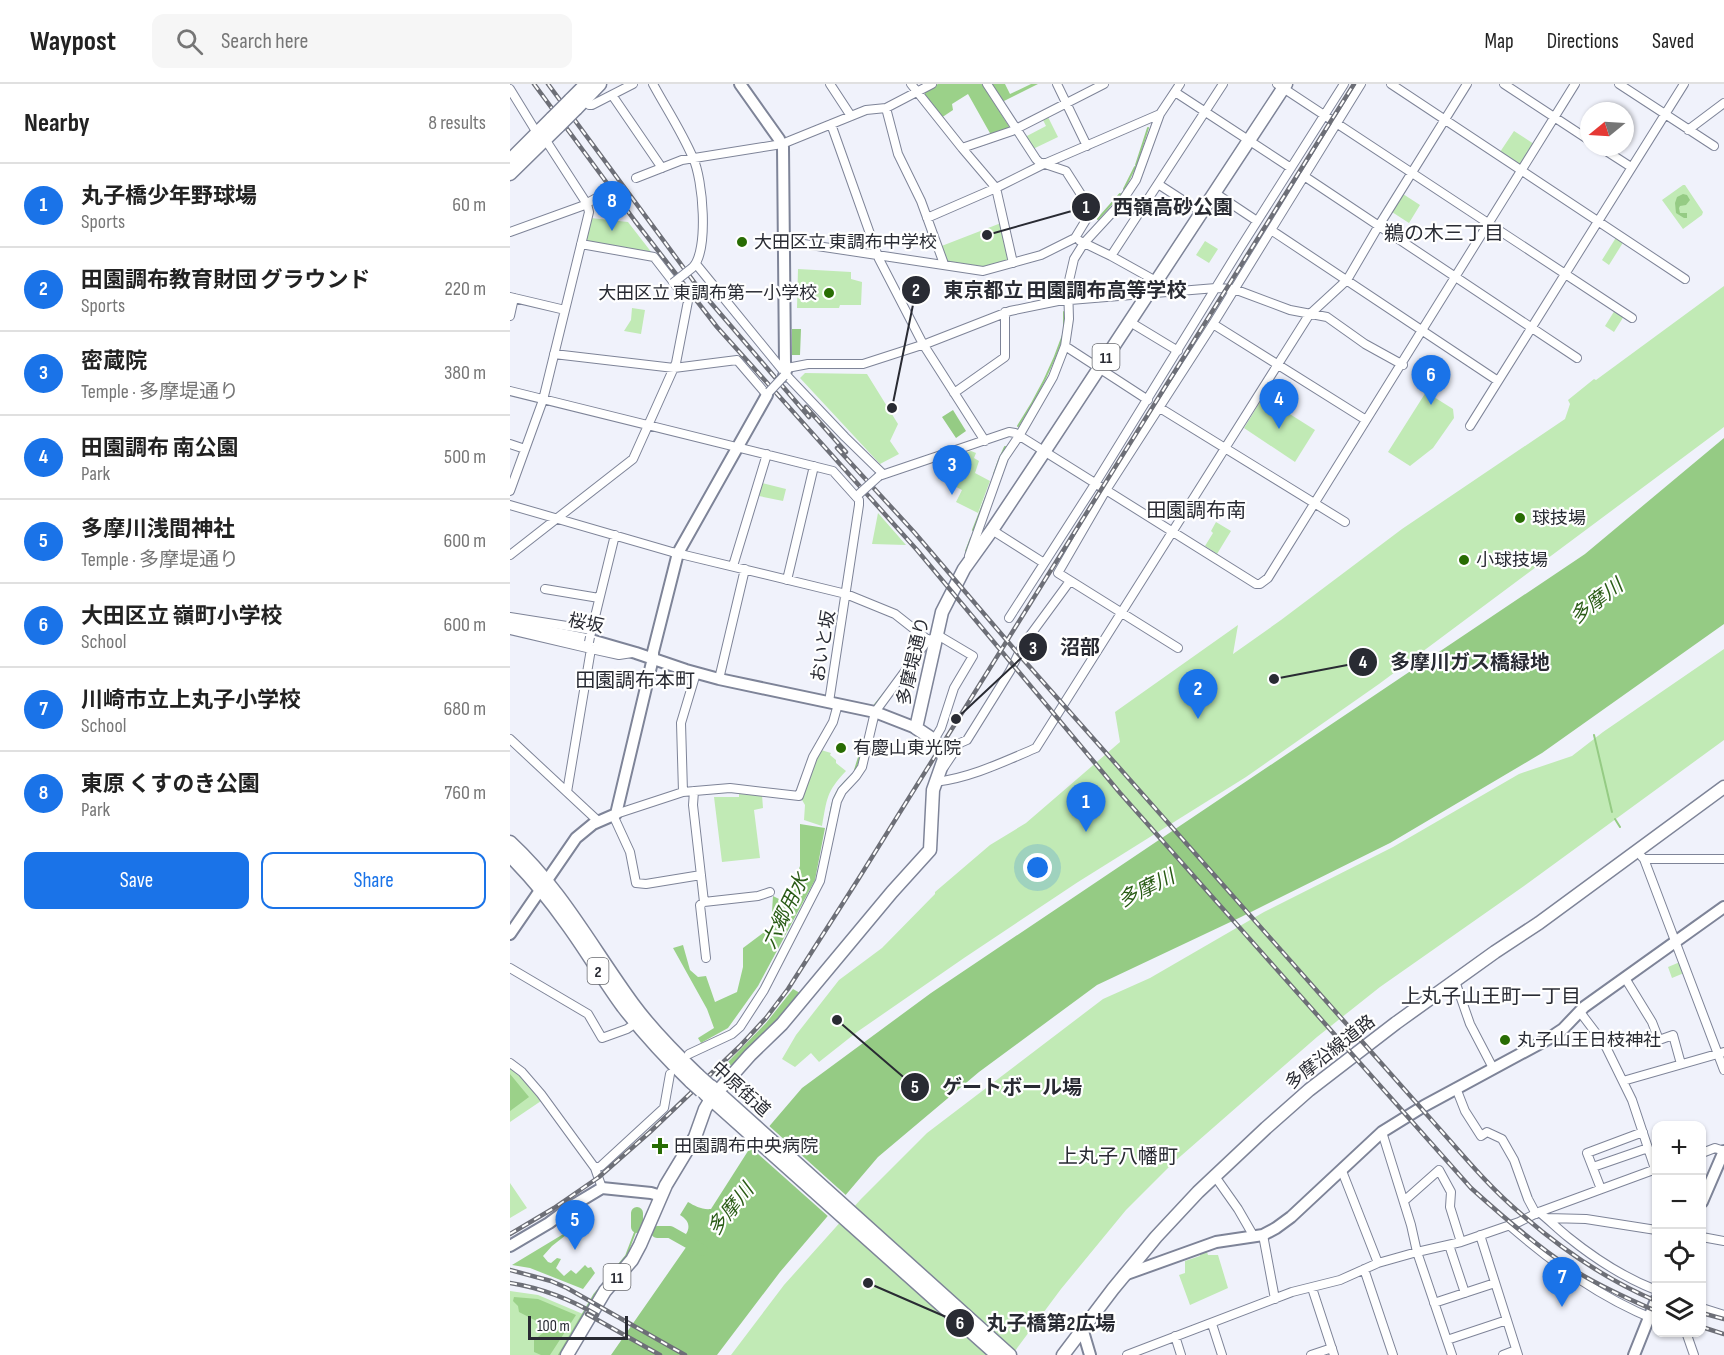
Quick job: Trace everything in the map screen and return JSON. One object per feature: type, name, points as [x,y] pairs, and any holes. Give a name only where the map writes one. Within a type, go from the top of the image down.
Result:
[{"type":"main road","points":[[577,103],[586,84]]},
{"type":"main road","points":[[510,174],[555,122],[600,84]]},
{"type":"main road","name":"多摩堤通り","points":[[934,740],[916,728],[932,639],[942,612],[964,569],[1215,193],[1282,85]]},
{"type":"main road","points":[[512,155],[541,136]]},
{"type":"main road","points":[[934,740],[944,759],[940,768]]},
{"type":"main road","name":"11","points":[[567,1355],[606,1291],[636,1253],[668,1182],[695,1137],[705,1109],[714,1095],[782,1024],[930,850],[933,790],[940,768]]},
{"type":"main road","name":"多摩沿線道路","points":[[1063,1355],[1124,1275],[1214,1175],[1318,1083],[1455,981],[1640,855],[1724,787]]},
{"type":"main road","name":"中原街道","points":[[510,842],[543,885],[614,994],[661,1053],[695,1078],[1010,1355]]},
{"type":"main road","name":"中原街道","points":[[510,856],[575,917],[634,1005],[695,1078]]},
{"type":"main road","name":"中原街道","points":[[714,1095],[997,1355]]},
{"type":"street","points":[[577,103],[592,105],[633,84]]},
{"type":"street","points":[[653,84],[693,158],[700,191],[703,220],[698,262],[674,283]]},
{"type":"street","points":[[740,84],[782,144],[785,372]]},
{"type":"street","points":[[830,84],[851,116]]},
{"type":"street","points":[[911,84],[996,188],[1012,263]]},
{"type":"street","points":[[636,178],[682,160],[782,144],[866,110],[886,108],[932,84]]},
{"type":"street","points":[[784,241],[983,271],[1041,255],[1075,238],[1089,215],[1082,196],[1066,171],[1035,159],[987,84]]},
{"type":"street","points":[[1057,84],[1087,146]]},
{"type":"street","points":[[962,148],[1016,129],[1104,84]]},
{"type":"street","points":[[964,569],[1004,458],[1053,377],[1065,346],[1069,319],[1068,285],[1074,259],[1084,243],[1120,204],[1136,180],[1160,114],[1180,84]]},
{"type":"street","points":[[1111,255],[1223,84]]},
{"type":"street","points":[[1009,618],[1148,400],[1344,84]]},
{"type":"street","points":[[1178,648],[1058,573],[1106,490],[1213,324],[1361,84]]},
{"type":"street","points":[[1391,84],[1685,279]]},
{"type":"street","points":[[935,782],[946,781],[985,769],[1036,748],[1309,315],[1347,280],[1467,84]]},
{"type":"street","points":[[1504,84],[1580,134]]},
{"type":"street","points":[[1516,92],[1521,84]]},
{"type":"street","points":[[510,391],[833,471],[858,495],[881,475],[1009,432],[1019,436],[1256,584],[1260,584],[1268,578],[1403,364],[1575,84]]},
{"type":"street","points":[[1619,84],[1714,146]]},
{"type":"street","points":[[1470,426],[1684,84]]},
{"type":"street","points":[[1282,85],[1325,116],[1632,318]]},
{"type":"street","points":[[510,89],[587,204],[589,212],[543,400],[510,491]]},
{"type":"street","points":[[1175,92],[1291,168]]},
{"type":"street","points":[[612,95],[662,168]]},
{"type":"street","points":[[1688,130],[1724,103]]},
{"type":"street","points":[[886,108],[898,154],[921,201],[944,264]]},
{"type":"street","points":[[927,218],[1160,114]]},
{"type":"street","points":[[831,124],[878,255],[923,344],[985,441]]},
{"type":"street","points":[[1614,156],[1631,167]]},
{"type":"street","points":[[1304,176],[1577,358]]},
{"type":"street","points":[[1158,184],[1201,212]]},
{"type":"street","points":[[1215,193],[1257,221]]},
{"type":"street","points":[[510,232],[587,204],[598,196]]},
{"type":"street","points":[[1271,230],[1498,381]]},
{"type":"street","points":[[1075,238],[1111,255],[1156,281]]},
{"type":"street","points":[[510,555],[633,459],[674,368],[688,301],[654,257],[581,244]]},
{"type":"street","points":[[694,266],[785,372],[881,475]]},
{"type":"street","points":[[701,875],[646,885],[636,883],[630,852],[614,814],[678,553],[768,393],[785,372],[808,364],[863,364],[923,344],[1005,312],[1068,300],[1216,288],[1234,289],[1290,310],[1327,317],[1365,344],[1403,364]]},
{"type":"street","points":[[510,316],[512,297],[565,310]]},
{"type":"street","points":[[954,393],[1005,357],[1005,312]]},
{"type":"street","points":[[1130,322],[1178,351]]},
{"type":"street","points":[[1213,324],[1366,420]]},
{"type":"street","points":[[1065,346],[1148,400]]},
{"type":"street","points":[[554,354],[674,368],[737,360],[768,393]]},
{"type":"street","points":[[1160,408],[1345,522]]},
{"type":"street","points":[[510,444],[525,449]]},
{"type":"street","points":[[733,566],[767,454]]},
{"type":"street","points":[[787,580],[814,466]]},
{"type":"street","name":"おいと坂","points":[[694,791],[730,788],[799,796],[813,757],[833,722],[833,703],[846,594],[858,518],[858,495]]},
{"type":"street","points":[[510,505],[678,553],[846,594],[895,614],[932,639]]},
{"type":"street","points":[[992,530],[1044,563]]},
{"type":"street","points":[[567,792],[591,639],[615,535]]},
{"type":"street","points":[[719,679],[745,570]]},
{"type":"street","points":[[940,768],[944,767],[960,743],[967,740],[1010,671],[1023,645],[1070,580]]},
{"type":"street","points":[[545,589],[599,598]]},
{"type":"street","points":[[510,617],[591,639],[620,655],[636,653]]},
{"type":"street","name":"桜坂","points":[[510,624],[591,640],[719,679],[875,712],[916,728]]},
{"type":"street","points":[[510,630],[591,639]]},
{"type":"street","points":[[689,1054],[732,1034],[740,1027],[764,990],[820,881],[837,801],[842,791],[862,767],[875,712],[932,639],[941,637],[973,656],[954,688],[941,728],[934,740]]},
{"type":"street","points":[[683,792],[681,723],[696,673]]},
{"type":"street","points":[[511,741],[598,821]]},
{"type":"street","points":[[510,934],[576,838],[587,827],[614,814],[683,792],[694,791],[693,806],[704,902]]},
{"type":"street","points":[[1724,859],[1640,855],[1721,1053],[1724,1070]]},
{"type":"street","points":[[706,958],[700,905],[704,902],[758,897],[770,892]]},
{"type":"street","points":[[1124,1275],[1215,1242],[1258,1235],[1287,1220],[1382,1132],[1456,1088],[1548,1039],[1563,1029],[1584,1007],[1724,908]]},
{"type":"street","points":[[510,968],[588,1014],[602,1038],[627,1029],[636,1023]]},
{"type":"street","points":[[1625,978],[1652,1022],[1659,1040],[1673,1035],[1681,1064]]},
{"type":"street","points":[[1455,981],[1470,1024],[1493,1068]]},
{"type":"street","points":[[1580,1012],[1605,1045],[1623,1081],[1632,1100],[1652,1160]]},
{"type":"street","points":[[1623,1081],[1721,1053]]},
{"type":"street","points":[[510,1063],[522,1072],[541,1094],[595,1168],[602,1188]]},
{"type":"street","points":[[595,1168],[601,1166],[664,1108],[670,1074]]},
{"type":"street","points":[[1456,1088],[1465,1111],[1480,1136],[1487,1132],[1502,1139],[1514,1160],[1528,1199],[1538,1213],[1598,1258],[1623,1274],[1652,1288]]},
{"type":"street","points":[[1382,1132],[1404,1201],[1417,1252],[1452,1355]]},
{"type":"street","points":[[1601,1189],[1587,1153],[1643,1132]]},
{"type":"street","points":[[1593,1167],[1648,1148]]},
{"type":"street","points":[[1706,1151],[1716,1148],[1724,1151],[1706,1191]]},
{"type":"street","points":[[1404,1201],[1439,1170],[1451,1192],[1450,1207],[1461,1242]]},
{"type":"street","points":[[1341,1171],[1378,1263]]},
{"type":"street","points":[[1127,1355],[1292,1292],[1340,1280],[1378,1263],[1461,1242],[1601,1189],[1652,1172]]},
{"type":"street","points":[[1214,1175],[1258,1235],[1275,1299]]},
{"type":"street","points":[[510,1246],[602,1188],[662,1196]]},
{"type":"street","points":[[1547,1218],[1586,1219],[1652,1229]]},
{"type":"street","points":[[1509,1225],[1564,1271],[1603,1295],[1652,1318]]},
{"type":"street","points":[[1480,1235],[1517,1353],[1503,1355]]},
{"type":"street","points":[[1706,1238],[1724,1241]]},
{"type":"street","points":[[1449,1245],[1465,1293]]},
{"type":"street","points":[[1364,1269],[1393,1355]]},
{"type":"street","points":[[1434,1303],[1495,1283]]},
{"type":"street","points":[[1311,1355],[1333,1352],[1312,1288]]},
{"type":"street","points":[[1706,1310],[1724,1315]]},
{"type":"street","points":[[1447,1340],[1507,1320]]},
{"type":"street","points":[[1634,1355],[1652,1320]]},
{"type":"street","points":[[1212,1324],[1222,1355]]},
{"type":"street","points":[[1082,1328],[1090,1355]]},
{"type":"street","points":[[1175,1336],[1181,1355]]},
{"type":"street","points":[[1688,1337],[1694,1355]]},
{"type":"shaded area","points":[[938,84],[982,84],[1010,128],[991,135],[968,94],[952,104],[953,110],[941,118],[924,96],[926,90]]},
{"type":"shaded area","points":[[990,84],[1005,84],[1010,94],[1031,84],[1038,84],[1002,102]]},
{"type":"shaded area","points":[[1047,115],[1058,137],[1033,149],[1025,137],[1046,126],[1042,118]]},
{"type":"shaded area","points":[[1514,131],[1534,144],[1520,165],[1500,152]]},
{"type":"shaded area","points":[[1683,185],[1703,212],[1683,229],[1662,200]]},
{"type":"shaded area","points":[[1403,194],[1420,205],[1409,223],[1392,212]]},
{"type":"shaded area","points":[[591,218],[628,222],[652,253],[585,241]]},
{"type":"shaded area","points":[[1001,223],[1010,260],[982,268],[946,262],[939,247]]},
{"type":"shaded area","points":[[1617,236],[1624,241],[1609,265],[1602,260]]},
{"type":"shaded area","points":[[1205,241],[1218,249],[1209,263],[1196,255]]},
{"type":"shaded area","points":[[798,269],[851,272],[851,279],[862,282],[861,305],[840,305],[839,308],[797,308]]},
{"type":"shaded area","points":[[1724,286],[1724,427],[1379,684],[1246,777],[1078,882],[964,958],[857,1032],[819,1062],[811,1053],[795,1067],[782,1059],[796,1035],[839,980],[882,948],[935,892],[990,845],[1026,823],[1120,742],[1115,712],[1238,625],[1233,654],[1402,529],[1565,419],[1570,404],[1568,400]]},
{"type":"shaded area","points":[[632,308],[645,310],[641,334],[624,331],[631,320]]},
{"type":"shaded area","points":[[1615,310],[1624,316],[1614,332],[1605,326]]},
{"type":"shaded area","points":[[805,373],[867,374],[898,424],[890,441],[899,454],[880,464],[800,378]]},
{"type":"shaded area","points":[[1426,392],[1453,409],[1454,418],[1433,448],[1410,466],[1388,452]]},
{"type":"shaded area","points":[[1263,397],[1315,430],[1295,462],[1244,428]]},
{"type":"shaded area","points":[[971,451],[976,453],[974,458],[979,461],[975,473],[990,481],[978,513],[956,502],[962,490],[939,478],[934,464]]},
{"type":"shaded area","points":[[762,483],[786,489],[783,501],[759,496]]},
{"type":"shaded area","points":[[878,513],[906,545],[872,544]]},
{"type":"shaded area","points":[[1216,522],[1231,531],[1217,554],[1205,546],[1213,533],[1211,531]]},
{"type":"shaded area","points":[[1724,649],[1724,740],[1524,886],[1380,987],[1317,1037],[1174,1162],[1126,1210],[1061,1289],[1012,1355],[731,1355],[784,1285],[861,1199],[927,1133],[1103,999],[1150,978],[1264,912],[1393,847],[1519,774],[1572,756]]},
{"type":"shaded area","points":[[821,750],[831,753],[836,763],[846,771],[828,796],[822,826],[804,820],[805,805],[802,800],[815,760]]},
{"type":"shaded area","points":[[739,794],[762,795],[763,808],[754,810],[760,858],[722,862],[714,797],[739,797]]},
{"type":"shaded area","points":[[800,824],[825,828],[815,880],[758,986],[728,1028],[701,1043],[698,1038],[714,1028],[707,1009],[673,948],[683,945],[690,970],[698,977],[706,976],[715,1002],[737,992],[743,967],[743,948],[771,927],[773,896],[787,903],[800,866]]},
{"type":"shaded area","points":[[1680,962],[1684,973],[1672,978],[1668,967]]},
{"type":"shaded area","points":[[793,989],[800,993],[733,1068],[728,1062],[766,1023]]},
{"type":"shaded area","points":[[510,1064],[520,1073],[541,1101],[510,1122]]},
{"type":"shaded area","points":[[510,1074],[529,1097],[510,1111]]},
{"type":"shaded area","points":[[510,1183],[527,1208],[510,1218]]},
{"type":"shaded area","points":[[580,1224],[543,1256],[551,1263],[557,1258],[561,1259],[556,1268],[564,1276],[571,1270],[576,1274],[585,1265],[588,1268],[591,1267],[595,1273],[583,1289],[530,1268],[512,1265]]},
{"type":"shaded area","points":[[1206,1249],[1208,1255],[1218,1255],[1228,1288],[1190,1305],[1179,1275],[1185,1273],[1185,1261],[1200,1256],[1200,1251]]},
{"type":"shaded area","points":[[510,1291],[538,1295],[590,1317],[567,1355],[510,1355]]},
{"type":"shaded area","points":[[514,1297],[538,1299],[576,1315],[550,1355],[534,1352],[534,1340],[543,1333],[548,1333],[546,1326],[519,1312],[518,1306],[513,1301]]},
{"type":"water","points":[[1687,195],[1690,200],[1679,208],[1680,213],[1687,213],[1687,218],[1676,213],[1677,197]]},
{"type":"water","points":[[792,329],[801,329],[800,355],[792,355]]},
{"type":"water","points":[[953,410],[966,431],[956,438],[942,417]]},
{"type":"water","name":"多摩川","points":[[1724,438],[1724,624],[1542,753],[1390,843],[1097,985],[979,1072],[878,1157],[780,1272],[717,1355],[611,1355],[689,1243],[686,1234],[688,1223],[680,1215],[688,1202],[711,1209],[748,1151],[802,1088],[931,993],[1585,554]]},
{"type":"pier","points":[[767,1124],[848,1197],[830,1218],[749,1146]]},
{"type":"waterway","points":[[1136,165],[1148,128]]},
{"type":"waterway","points":[[1124,189],[1135,167]]},
{"type":"waterway","points":[[1098,219],[1120,194]]},
{"type":"waterway","points":[[1064,312],[1064,329]]},
{"type":"waterway","points":[[1018,426],[1044,382],[1063,335]]},
{"type":"waterway","name":"六郷用水","points":[[994,474],[1005,447]]},
{"type":"waterway","name":"六郷用水","points":[[973,530],[986,497]]},
{"type":"waterway","points":[[966,551],[971,538]]},
{"type":"waterway","name":"六郷用水","points":[[899,674],[921,640]]},
{"type":"waterway","name":"六郷用水","points":[[874,706],[887,690]]},
{"type":"waterway","points":[[1594,735],[1612,812]]},
{"type":"waterway","name":"六郷用水","points":[[855,770],[865,738]]},
{"type":"waterway","name":"六郷用水","points":[[829,822],[835,797],[840,787],[850,777]]},
{"type":"waterway","points":[[1615,819],[1620,827]]},
{"type":"waterway","points":[[637,1213],[637,1227]]},
{"type":"waterway","points":[[559,1355],[594,1295],[626,1256],[637,1227],[640,1227]]},
{"type":"waterway","points":[[657,1232],[670,1232],[702,1250]]},
{"type":"railway","points":[[534,84],[717,327],[917,550],[1120,793],[1471,1188],[1506,1219],[1569,1267],[1652,1309]]},
{"type":"railway","points":[[548,84],[700,290],[809,417]]},
{"type":"railway","points":[[510,1234],[554,1208],[599,1177],[740,1046],[766,1018],[788,989],[1354,84]]},
{"type":"railway","points":[[806,407],[846,452]]},
{"type":"railway","points":[[837,448],[914,532],[1021,657],[1484,1179],[1551,1239],[1602,1273],[1652,1299]]},
{"type":"railway","points":[[510,1270],[551,1281],[567,1288],[685,1355]]},
{"type":"railway","points":[[510,1283],[555,1295],[597,1315]]},
{"type":"railway","points":[[587,1314],[660,1355]]},
{"type":"railway","points":[[1706,1314],[1724,1319]]},
{"type":"railway","points":[[1706,1328],[1724,1334]]},
{"type":"place","name":"東原 くすのき公園","points":[[612,231]]},
{"type":"place","name":"西嶺高砂公園","points":[[987,235]]},
{"type":"place","name":"大田区立 東調布中学校","points":[[742,242]]},
{"type":"place","name":"大田区立 東調布第一小学校","points":[[829,293]]},
{"type":"place","name":"大田区立 嶺町小学校","points":[[1431,405]]},
{"type":"place","name":"東京都立 田園調布高等学校","points":[[892,408]]},
{"type":"place","name":"田園調布 南公園","points":[[1279,429]]},
{"type":"place","name":"密蔵院","points":[[952,495]]},
{"type":"place","name":"球技場","points":[[1520,518]]},
{"type":"place","name":"小球技場","points":[[1464,560]]},
{"type":"place","name":"多摩川ガス橋緑地","points":[[1274,679]]},
{"type":"place","name":"沼部","points":[[956,719]]},
{"type":"place","name":"田園調布教育財団 グラウンド","points":[[1198,719]]},
{"type":"place","name":"有慶山東光院","points":[[841,748]]},
{"type":"place","name":"丸子橋少年野球場","points":[[1086,832]]},
{"type":"place","name":"ゲートボール場","points":[[837,1020]]},
{"type":"place","name":"丸子山王日枝神社","points":[[1505,1040]]},
{"type":"place","name":"田園調布中央病院","points":[[660,1146]]},
{"type":"place","name":"多摩川浅間神社","points":[[575,1250]]},
{"type":"place","name":"丸子橋第2広場","points":[[868,1283]]},
{"type":"place","name":"川崎市立上丸子小学校","points":[[1562,1307]]},
{"type":"district","name":"鵜の木三丁目","points":[[1444,233]]},
{"type":"district","name":"田園調布南","points":[[1196,510]]},
{"type":"district","name":"田園調布本町","points":[[635,680]]},
{"type":"district","name":"上丸子山王町一丁目","points":[[1491,996]]},
{"type":"district","name":"上丸子八幡町","points":[[1118,1156]]}]
